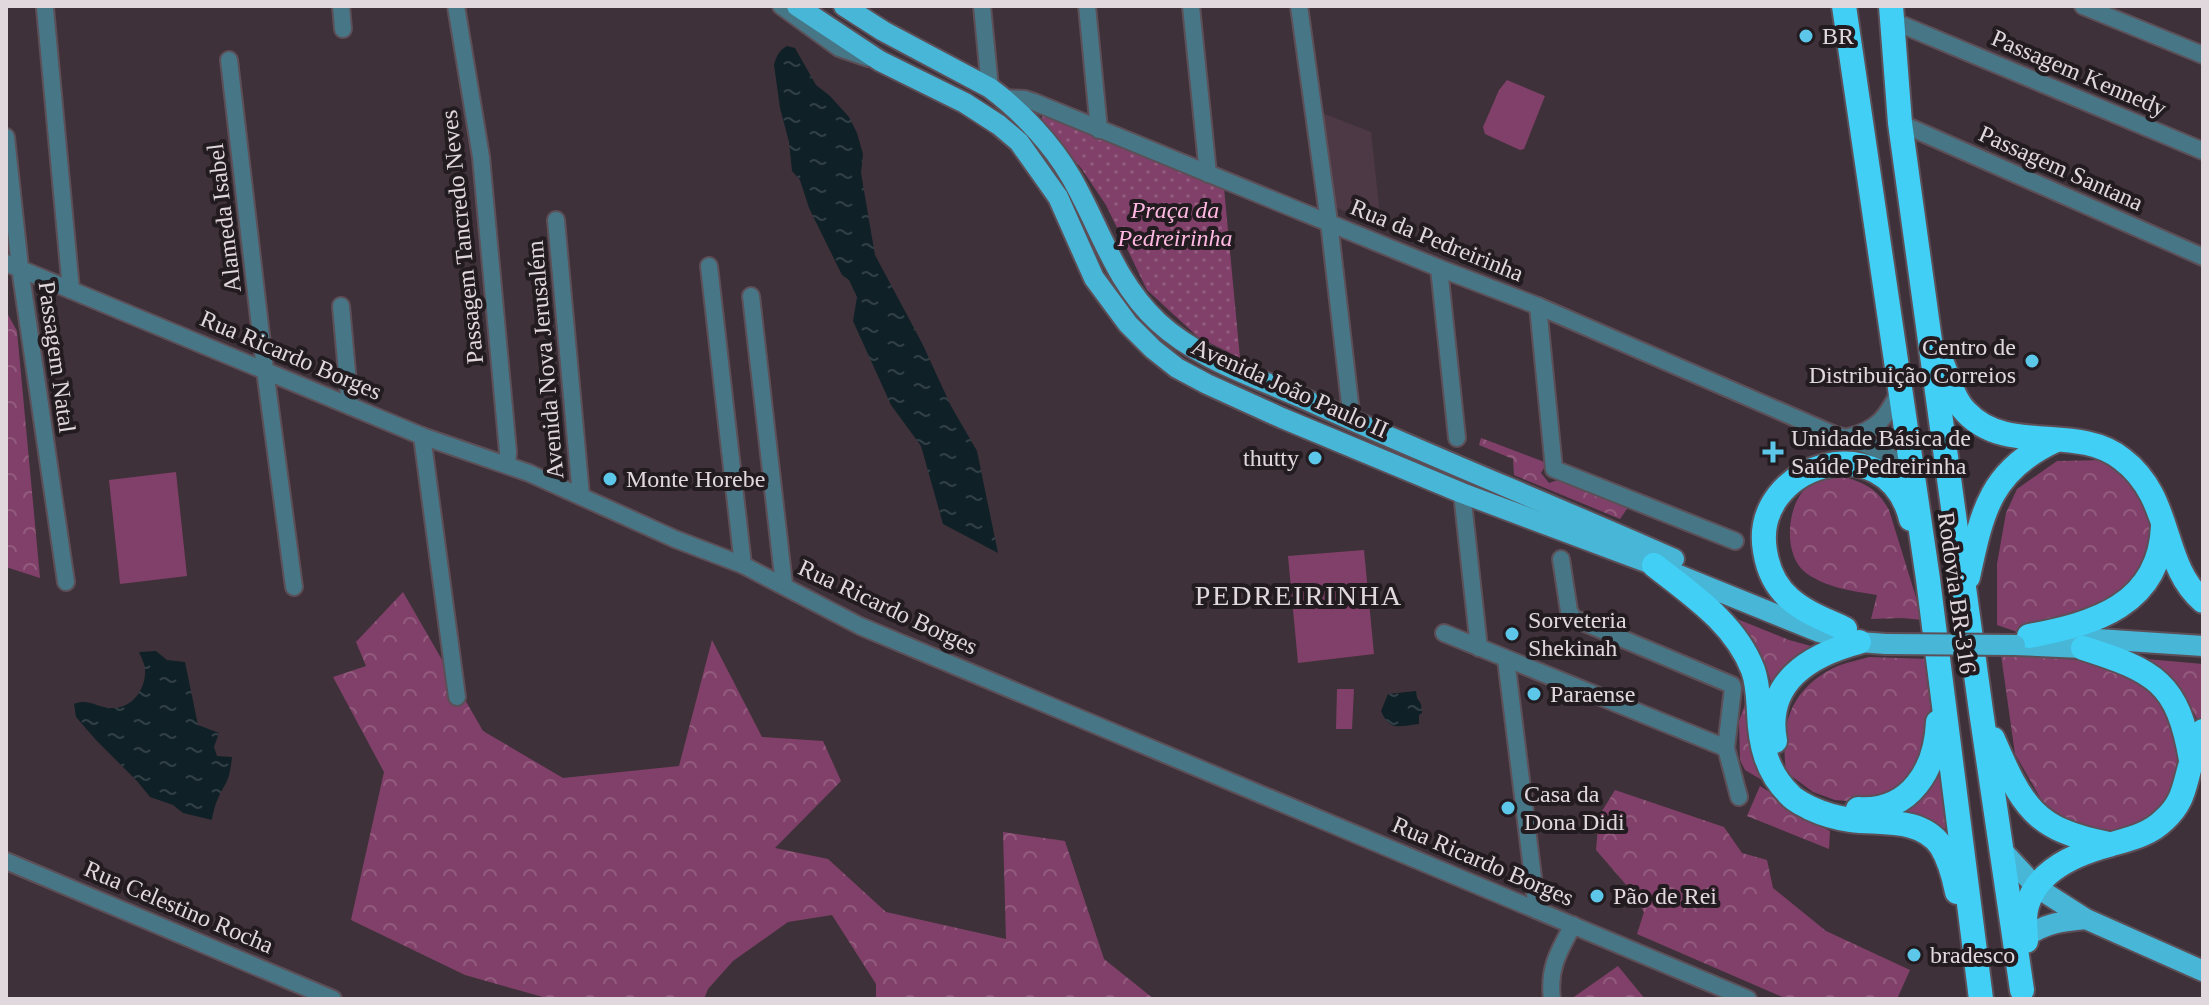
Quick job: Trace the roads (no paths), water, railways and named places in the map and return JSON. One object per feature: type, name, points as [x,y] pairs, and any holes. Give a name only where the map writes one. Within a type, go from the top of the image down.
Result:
[{"type":"highway","name":"Rodovia BR-316","points":[[1844,6],[1928,579],[1981,998]]},
{"type":"highway","name":"Rodovia BR-316","points":[[1892,13],[1900,123],[2022,995]]},
{"type":"highway","points":[[1930,340],[1955,397],[1979,424],[1993,431],[2024,438],[2058,439],[2097,446],[2120,457],[2139,474],[2153,493],[2177,563],[2189,586],[2203,601]]},
{"type":"highway","points":[[1964,591],[1989,498],[2024,457],[2058,439]]},
{"type":"highway","points":[[1928,579],[1907,505],[1893,484],[1871,468],[1857,464],[1829,465],[1793,481],[1775,501],[1767,515],[1763,532],[1770,573],[1788,598],[1852,636],[1797,671],[1780,696],[1774,736],[1786,772],[1810,795],[1845,808],[1882,809],[1900,800],[1918,785],[1929,767],[1937,742],[1940,671]]},
{"type":"highway","points":[[2020,639],[2074,627],[2116,609],[2133,596],[2156,562],[2162,543],[2163,519]]},
{"type":"highway","points":[[1654,565],[1716,614],[1748,658],[1759,695],[1764,756],[1790,796],[1835,818],[1912,826],[1929,834],[1941,846],[1954,878],[1969,984],[1981,998]]},
{"type":"highway","points":[[2083,648],[2139,668],[2158,682],[2172,697],[2181,717],[2191,762]]},
{"type":"highway","points":[[1981,711],[2017,789],[2033,812],[2065,832],[2110,844]]},
{"type":"highway","points":[[2022,995],[2026,910],[2036,887],[2058,867],[2082,854],[2130,840],[2150,831],[2167,818],[2182,795],[2203,731]]},
{"type":"main road","name":"Avenida João Paulo II","points":[[797,6],[880,61],[965,103],[1019,142],[1058,197],[1094,278],[1128,324],[1177,368],[1207,384],[1462,493],[1654,565],[1819,632],[1885,638],[2020,639]]},
{"type":"main road","name":"Avenida João Paulo II","points":[[844,6],[883,31],[997,93],[1042,138],[1070,175],[1114,264],[1134,295],[1159,322],[1195,349],[1274,388],[1852,636]]},
{"type":"main road","points":[[2020,639],[2203,646]]},
{"type":"main road","points":[[2020,639],[2083,648],[2203,655]]},
{"type":"main road","points":[[2001,849],[2036,887],[2086,919],[2203,971]]},
{"type":"main road","points":[[2026,937],[2052,923],[2086,919]]},
{"type":"street","points":[[341,6],[343,29]]},
{"type":"street","name":"Passagem Tancredo Neves","points":[[456,6],[481,157],[507,465]]},
{"type":"street","points":[[781,6],[839,48],[880,61]]},
{"type":"street","points":[[982,6],[997,93]]},
{"type":"street","points":[[1087,6],[1099,130]]},
{"type":"street","points":[[1191,6],[1208,174]]},
{"type":"street","points":[[1299,6],[1352,421]]},
{"type":"street","points":[[2083,6],[2203,55]]},
{"type":"street","points":[[45,8],[71,290]]},
{"type":"street","name":"Passagem Kennedy","points":[[1892,13],[2203,151]]},
{"type":"street","name":"Alameda Isabel","points":[[229,60],[294,587]]},
{"type":"street","name":"Rua da Pedreirinha","points":[[997,93],[1025,99],[1538,306],[1835,435],[1849,437],[1911,470]]},
{"type":"street","name":"Passagem Santana","points":[[1900,123],[2203,257]]},
{"type":"street","name":"Passagem Natal","points":[[6,137],[13,266],[66,582]]},
{"type":"street","name":"Avenida Nova Jerusalém","points":[[556,220],[581,496]]},
{"type":"street","name":"Rua Ricardo Borges","points":[[13,266],[422,436],[507,465],[581,496],[675,539],[743,565],[860,626],[1748,999]]},
{"type":"street","points":[[709,266],[743,565]]},
{"type":"street","points":[[1439,268],[1457,438]]},
{"type":"street","points":[[751,296],[784,585]]},
{"type":"street","points":[[341,306],[350,406]]},
{"type":"street","points":[[1538,306],[1554,469],[1735,541]]},
{"type":"street","points":[[1849,437],[1874,428],[1886,417],[1900,391]]},
{"type":"street","points":[[422,436],[457,697]]},
{"type":"street","points":[[1462,493],[1479,648]]},
{"type":"street","points":[[1561,559],[1569,611],[1573,618],[1729,682],[1733,688],[1726,748],[1739,797]]},
{"type":"street","points":[[1444,633],[1726,748]]},
{"type":"street","points":[[1506,659],[1537,910]]},
{"type":"street","name":"Rua Celestino Rocha","points":[[6,861],[333,999]]},
{"type":"street","points":[[1552,999],[1550,980],[1554,960],[1573,925]]},
{"type":"water","points":[[787,46],[795,48],[816,85],[849,117],[857,133],[863,154],[861,173],[875,255],[977,451],[998,553],[943,524],[921,446],[891,405],[853,321],[857,297],[849,280],[842,275],[809,208],[800,180],[792,171],[774,65],[778,54]]},
{"type":"water","points":[[156,651],[167,660],[185,662],[198,725],[219,733],[214,747],[217,756],[232,757],[212,820],[183,813],[173,805],[150,797],[76,717],[74,704],[79,702],[111,708],[131,701],[140,691],[145,677],[139,652]]},
{"type":"water","points":[[1416,691],[1422,713],[1419,724],[1396,726],[1384,718],[1381,711],[1388,694]]},
{"type":"place","name":"BR","points":[[1806,36]]},
{"type":"place","name":"Centro de Distribuição Correios","points":[[2032,361]]},
{"type":"place","name":"Unidade Básica de Saúde Pedreirinha","points":[[1773,452]]},
{"type":"place","name":"thutty","points":[[1315,458]]},
{"type":"place","name":"Monte Horebe","points":[[610,479]]},
{"type":"place","name":"Sorveteria Shekinah","points":[[1512,634]]},
{"type":"place","name":"Paraense","points":[[1534,694]]},
{"type":"place","name":"Casa da Dona Didi","points":[[1508,808]]},
{"type":"place","name":"Pão de Rei","points":[[1597,896]]},
{"type":"place","name":"bradesco","points":[[1914,955]]},
{"type":"district","name":"PEDREIRINHA","points":[[1299,595]]},
{"type":"park label","name":"Praça da Pedreirinha","points":[[1175,224]]}]
